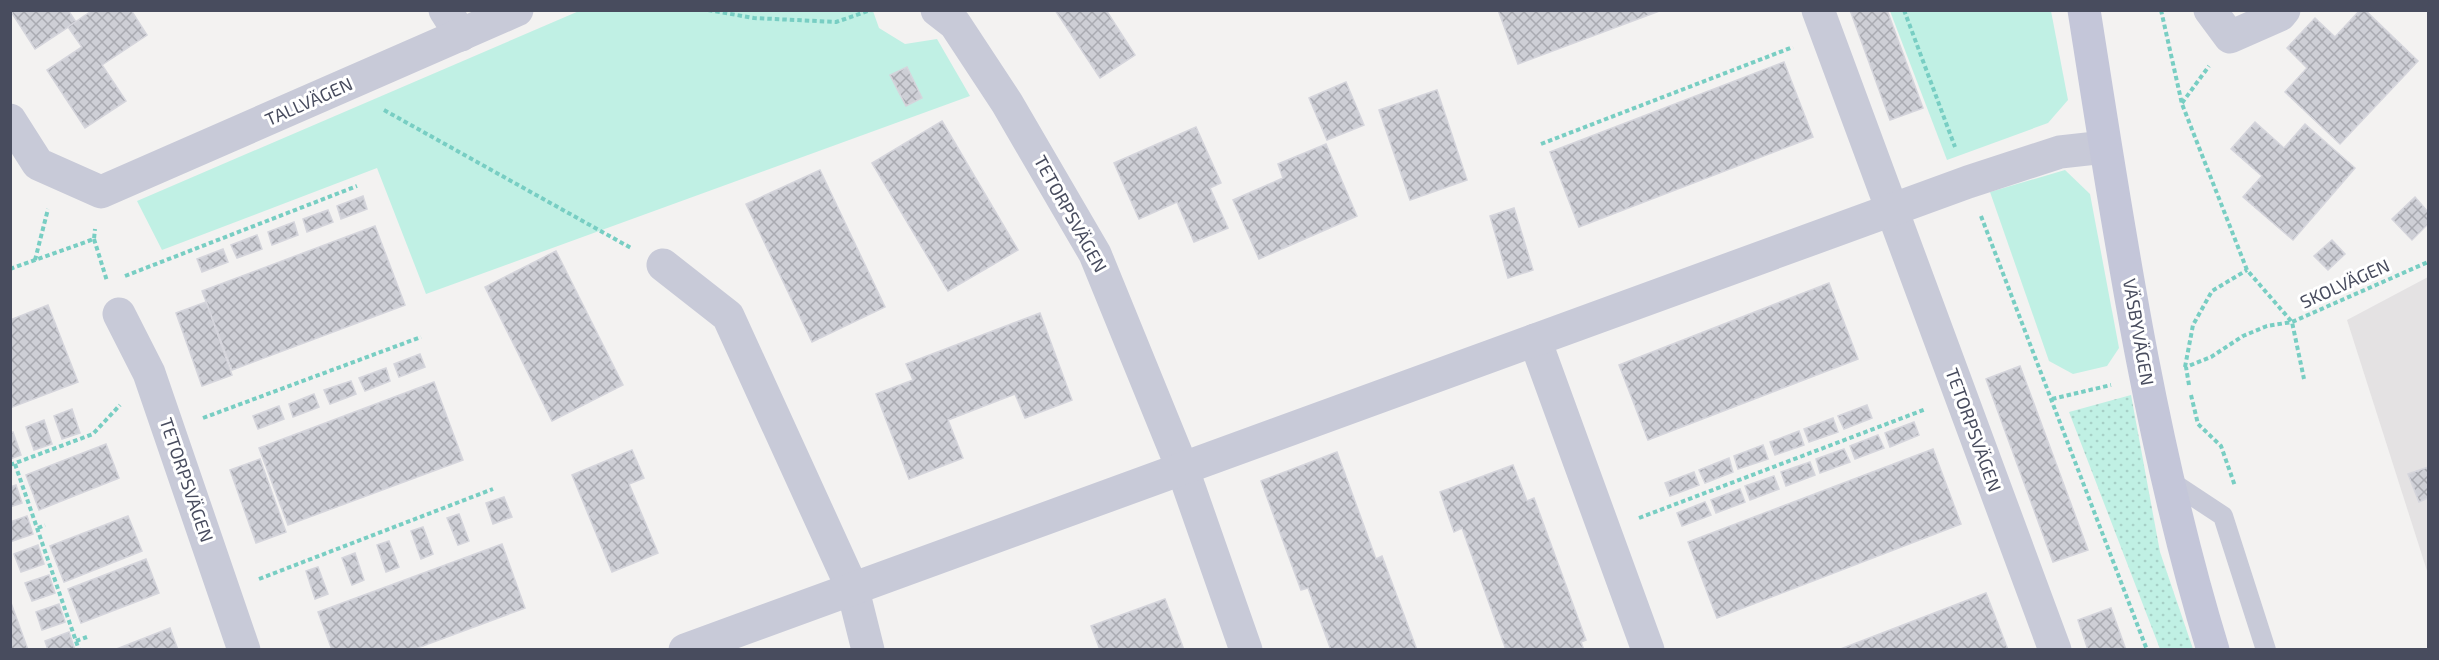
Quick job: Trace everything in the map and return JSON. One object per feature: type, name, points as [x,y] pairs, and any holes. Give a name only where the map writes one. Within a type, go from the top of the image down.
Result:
[{"type":"street","name":"TALLVÄGEN","points":[[101,192],[344,87],[453,23],[517,10]]},
{"type":"street","name":"TETORPSVÄGEN","points":[[937,10],[955,24],[1007,103],[1095,254],[1183,470],[1246,650]]},
{"type":"street","name":"VÄSBYVÄGEN","points":[[2084,10],[2105,147],[2145,376],[2167,479],[2213,650]]},
{"type":"street","points":[[2210,10],[2230,37],[2280,15],[2284,10]]},
{"type":"street","name":"TETORPSVÄGEN","points":[[1823,22],[2055,650]]},
{"type":"street","points":[[10,120],[38,164],[101,192]]},
{"type":"street","points":[[685,650],[1968,182],[2060,152],[2105,147]]},
{"type":"street","points":[[663,265],[728,316],[853,590],[868,650]]},
{"type":"street","name":"TETORPSVÄGEN","points":[[119,314],[149,373],[244,650]]},
{"type":"street","points":[[1535,340],[1648,650]]},
{"type":"lane","points":[[2167,479],[2223,516],[2266,650]]},
{"type":"path","points":[[708,10],[754,18],[836,22],[872,10]]},
{"type":"path","points":[[1904,10],[2147,650]]},
{"type":"path","points":[[2161,10],[2182,104],[2247,270],[2292,322]]},
{"type":"path","points":[[1541,144],[1823,22]]},
{"type":"path","points":[[2182,104],[2230,37]]},
{"type":"path","points":[[344,87],[492,172],[663,265]]},
{"type":"path","points":[[35,260],[47,220],[51,170]]},
{"type":"path","points":[[107,283],[357,186]]},
{"type":"path","points":[[10,269],[94,238],[101,192]]},
{"type":"path","name":"SKOLVÄGEN","points":[[2304,379],[2292,322],[2428,262]]},
{"type":"path","points":[[2186,367],[2211,357],[2243,336],[2267,326],[2292,322]]},
{"type":"path","points":[[169,430],[421,337]]},
{"type":"path","points":[[79,650],[38,528],[13,465],[93,434],[149,373]]},
{"type":"path","points":[[1604,531],[1960,396]]},
{"type":"path","points":[[225,592],[494,489]]},
{"type":"path","points":[[38,528],[45,525]]},
{"type":"path","points":[[76,641],[87,637]]},
{"type":"shaded area","points":[[2428,277],[2428,574],[2347,320]]},
{"type":"green space","points":[[579,11],[873,11],[879,28],[905,44],[937,39],[970,96],[426,294],[377,168],[162,250],[137,201]]},
{"type":"green space","points":[[1890,11],[2051,11],[2068,100],[2048,123],[1947,160]]},
{"type":"green space","points":[[2065,170],[2090,194],[2119,348],[2107,366],[2073,374],[2049,361],[1990,192]]},
{"type":"green space","points":[[2131,395],[2160,552],[2193,649],[2160,649],[2069,412]]},
{"type":"building","points":[[10,10],[68,10],[76,22],[35,49]]},
{"type":"building","points":[[93,10],[131,10],[147,35],[102,65],[126,101],[85,128],[47,70],[82,47],[68,27]]},
{"type":"building","points":[[1055,10],[1106,10],[1135,55],[1100,78]]},
{"type":"building","points":[[1498,10],[1662,10],[1518,64]]},
{"type":"building","points":[[1850,10],[1887,10],[1923,108],[1890,120]]},
{"type":"building","points":[[2360,10],[2365,10],[2418,61],[2340,144],[2285,92],[2307,68],[2287,48],[2315,18],[2335,37]]},
{"type":"building","points":[[1784,62],[1813,137],[1579,227],[1550,152]]},
{"type":"building","points":[[907,67],[922,98],[906,106],[890,75]]},
{"type":"building","points":[[1346,82],[1364,125],[1327,140],[1309,98]]},
{"type":"building","points":[[1437,90],[1467,180],[1410,200],[1379,110]]},
{"type":"building","points":[[942,121],[1018,250],[948,291],[872,163]]},
{"type":"building","points":[[2255,122],[2284,148],[2305,124],[2355,168],[2293,240],[2243,197],[2262,176],[2231,149]]},
{"type":"building","points":[[1196,127],[1221,183],[1210,188],[1228,228],[1194,242],[1177,202],[1139,219],[1114,163]]},
{"type":"building","points":[[1326,144],[1357,216],[1259,259],[1233,200],[1283,178],[1278,164]]},
{"type":"building","points":[[820,170],[885,307],[812,342],[746,204]]},
{"type":"building","points":[[363,196],[367,209],[341,219],[337,206]]},
{"type":"building","points":[[2415,197],[2428,212],[2428,224],[2412,240],[2392,219]]},
{"type":"building","points":[[1514,208],[1533,270],[1508,278],[1490,216]]},
{"type":"building","points":[[328,210],[333,222],[307,232],[303,219]]},
{"type":"building","points":[[294,222],[298,235],[272,245],[268,232]]},
{"type":"building","points":[[375,226],[405,305],[232,370],[202,291]]},
{"type":"building","points":[[257,235],[262,249],[237,258],[231,245]]},
{"type":"building","points":[[2332,240],[2345,254],[2328,270],[2314,256]]},
{"type":"building","points":[[223,249],[228,262],[202,272],[197,259]]},
{"type":"building","points":[[556,251],[623,385],[552,421],[485,287]]},
{"type":"building","points":[[1829,283],[1858,359],[1648,440],[1619,365]]},
{"type":"building","points":[[206,302],[232,375],[202,386],[176,313]]},
{"type":"building","points":[[48,305],[78,382],[10,408],[10,320]]},
{"type":"building","points":[[1040,313],[1072,400],[1025,418],[1015,394],[948,420],[963,458],[909,479],[876,394],[913,380],[906,364]]},
{"type":"building","points":[[420,354],[425,367],[399,377],[394,364]]},
{"type":"building","points":[[2020,366],[2088,550],[2053,562],[1986,379]]},
{"type":"building","points":[[386,368],[390,381],[365,391],[359,378]]},
{"type":"building","points":[[351,381],[356,394],[330,404],[324,390]]},
{"type":"building","points":[[434,382],[463,460],[288,525],[259,448]]},
{"type":"building","points":[[314,394],[319,407],[293,417],[289,404]]},
{"type":"building","points":[[1867,405],[1872,418],[1844,429],[1838,416]]},
{"type":"building","points":[[279,406],[284,419],[258,429],[253,416]]},
{"type":"building","points":[[72,409],[80,433],[62,439],[54,416]]},
{"type":"building","points":[[1833,418],[1838,432],[1809,442],[1804,429]]},
{"type":"building","points":[[44,420],[52,444],[34,450],[26,427]]},
{"type":"building","points":[[1914,422],[1919,435],[1890,447],[1885,433]]},
{"type":"building","points":[[1799,431],[1804,445],[1775,455],[1770,442]]},
{"type":"building","points":[[13,432],[21,455],[10,459],[10,433]]},
{"type":"building","points":[[1878,435],[1884,448],[1855,459],[1850,446]]},
{"type":"building","points":[[106,444],[119,478],[39,510],[26,475]]},
{"type":"building","points":[[1763,445],[1768,459],[1738,469],[1734,456]]},
{"type":"building","points":[[1844,449],[1850,462],[1820,473],[1816,459]]},
{"type":"building","points":[[1933,449],[1961,524],[1717,618],[1688,542]]},
{"type":"building","points":[[632,450],[644,478],[629,484],[658,553],[612,572],[572,475]]},
{"type":"building","points":[[1337,452],[1376,559],[1382,556],[1417,650],[1331,650],[1308,588],[1301,590],[1261,481]]},
{"type":"building","points":[[1729,458],[1733,472],[1705,483],[1699,470]]},
{"type":"building","points":[[260,459],[286,532],[256,543],[230,470]]},
{"type":"building","points":[[1810,462],[1815,475],[1786,486],[1781,472]]},
{"type":"building","points":[[1513,465],[1527,501],[1534,498],[1586,640],[1581,642],[1584,650],[1506,650],[1462,528],[1454,532],[1440,492]]},
{"type":"building","points":[[2428,467],[2428,498],[2419,502],[2408,474]]},
{"type":"building","points":[[1694,472],[1699,485],[1670,496],[1665,483]]},
{"type":"building","points":[[1774,476],[1779,489],[1750,500],[1745,486]]},
{"type":"building","points":[[16,485],[22,503],[10,507],[10,487]]},
{"type":"building","points":[[1740,489],[1745,502],[1716,513],[1711,500]]},
{"type":"building","points":[[504,497],[512,517],[493,524],[486,503]]},
{"type":"building","points":[[1705,502],[1711,515],[1682,526],[1677,513]]},
{"type":"building","points":[[459,514],[469,541],[458,545],[447,518]]},
{"type":"building","points":[[27,516],[33,534],[10,542],[10,522]]},
{"type":"building","points":[[128,516],[142,551],[64,582],[50,546]]},
{"type":"building","points":[[423,527],[433,554],[421,559],[411,531]]},
{"type":"building","points":[[389,541],[399,567],[386,572],[377,545]]},
{"type":"building","points":[[502,544],[525,608],[412,650],[332,650],[318,612]]},
{"type":"building","points":[[38,545],[44,564],[21,572],[14,554]]},
{"type":"building","points":[[355,553],[364,580],[352,585],[342,558]]},
{"type":"building","points":[[146,559],[159,593],[81,623],[68,589]]},
{"type":"building","points":[[318,567],[328,594],[315,599],[306,571]]},
{"type":"building","points":[[49,575],[55,593],[32,601],[25,583]]},
{"type":"building","points":[[1986,593],[2008,650],[1838,650]]},
{"type":"building","points":[[1165,599],[1184,650],[1100,650],[1091,626]]},
{"type":"building","points":[[10,600],[28,650],[10,650]]},
{"type":"building","points":[[59,604],[65,622],[42,630],[36,612]]},
{"type":"building","points":[[2111,608],[2126,650],[2088,650],[2078,620]]},
{"type":"building","points":[[170,628],[178,650],[114,650]]},
{"type":"building","points":[[69,632],[75,650],[48,650],[45,641]]}]
